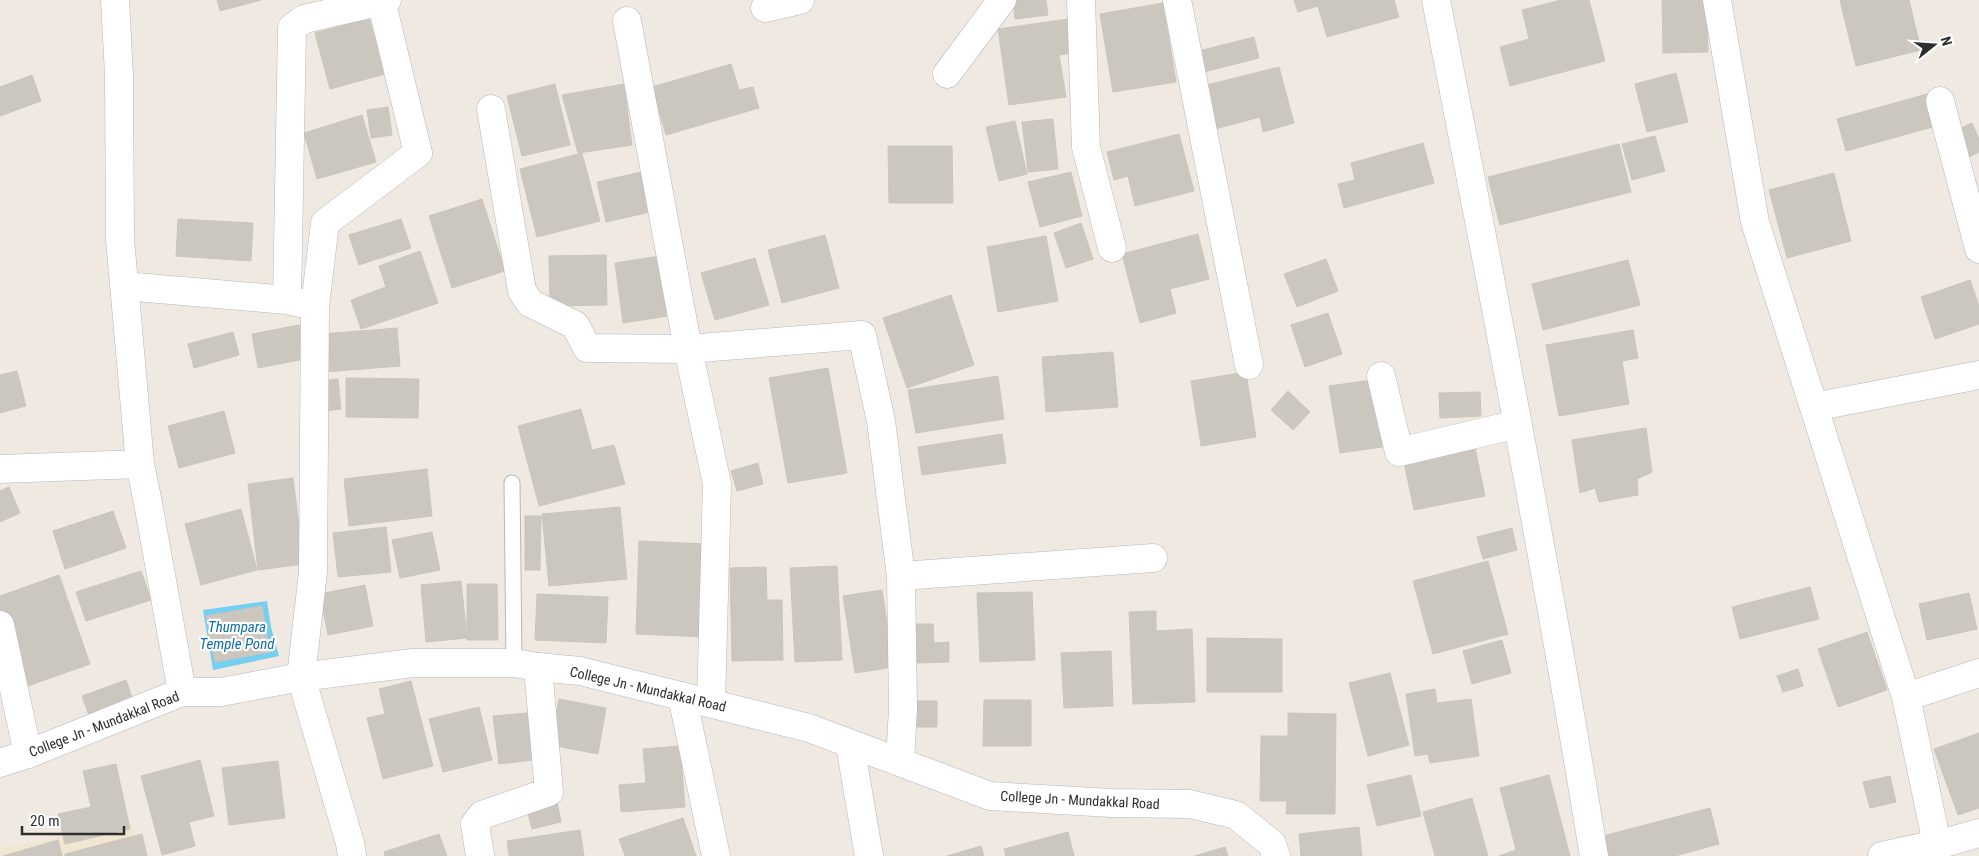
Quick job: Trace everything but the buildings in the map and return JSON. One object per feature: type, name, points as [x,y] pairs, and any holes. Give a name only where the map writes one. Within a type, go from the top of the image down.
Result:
[{"type":"street","points":[[115,0],[120,74],[120,240],[140,464],[182,692]]},
{"type":"street","points":[[287,300],[292,28],[304,19],[383,0],[418,153],[325,223],[315,306],[312,572],[301,676],[350,842],[352,856]]},
{"type":"street","points":[[765,8],[800,0]]},
{"type":"street","points":[[947,74],[1002,0]]},
{"type":"street","points":[[1081,0],[1086,147],[1112,248]]},
{"type":"street","points":[[1177,0],[1249,366]]},
{"type":"street","points":[[1436,0],[1518,424],[1565,679],[1594,856]]},
{"type":"street","points":[[1717,0],[1755,222],[1906,697],[1937,850]]},
{"type":"street","points":[[627,21],[688,349],[717,484],[711,703]]},
{"type":"street","points":[[1940,101],[1979,249]]},
{"type":"street","points":[[491,110],[522,291],[530,303],[575,325],[587,348],[688,349],[862,335],[881,422],[901,576],[903,708],[900,762]]},
{"type":"street","points":[[124,286],[287,300],[315,306]]},
{"type":"street","points":[[1814,407],[1979,375]]},
{"type":"street","points":[[1381,376],[1399,452],[1518,424]]},
{"type":"street","points":[[0,469],[140,464]]},
{"type":"street","points":[[901,576],[1153,558]]},
{"type":"street","points":[[0,625],[28,754]]},
{"type":"street","name":"College Jn - Mundakkal Road","points":[[0,763],[28,754],[182,692],[220,692],[301,676],[413,663],[526,665],[580,671],[809,728],[990,796],[1111,803],[1190,804],[1236,815],[1272,844],[1276,856]]},
{"type":"street","points":[[480,856],[475,824],[482,815],[549,792],[526,665]]},
{"type":"street","points":[[1906,697],[1979,673]]},
{"type":"street","points":[[682,696],[716,856]]},
{"type":"street","points":[[850,744],[869,856]]},
{"type":"street","points":[[1882,856],[1937,850],[1979,833]]},
{"type":"lane","points":[[512,483],[526,665]]},
{"type":"shaded area","points":[[132,825],[139,856],[0,856],[0,848]]},
{"type":"water","name":"Thumpara Temple Pond","points":[[267,601],[271,627],[279,656],[213,670],[203,610]]}]
